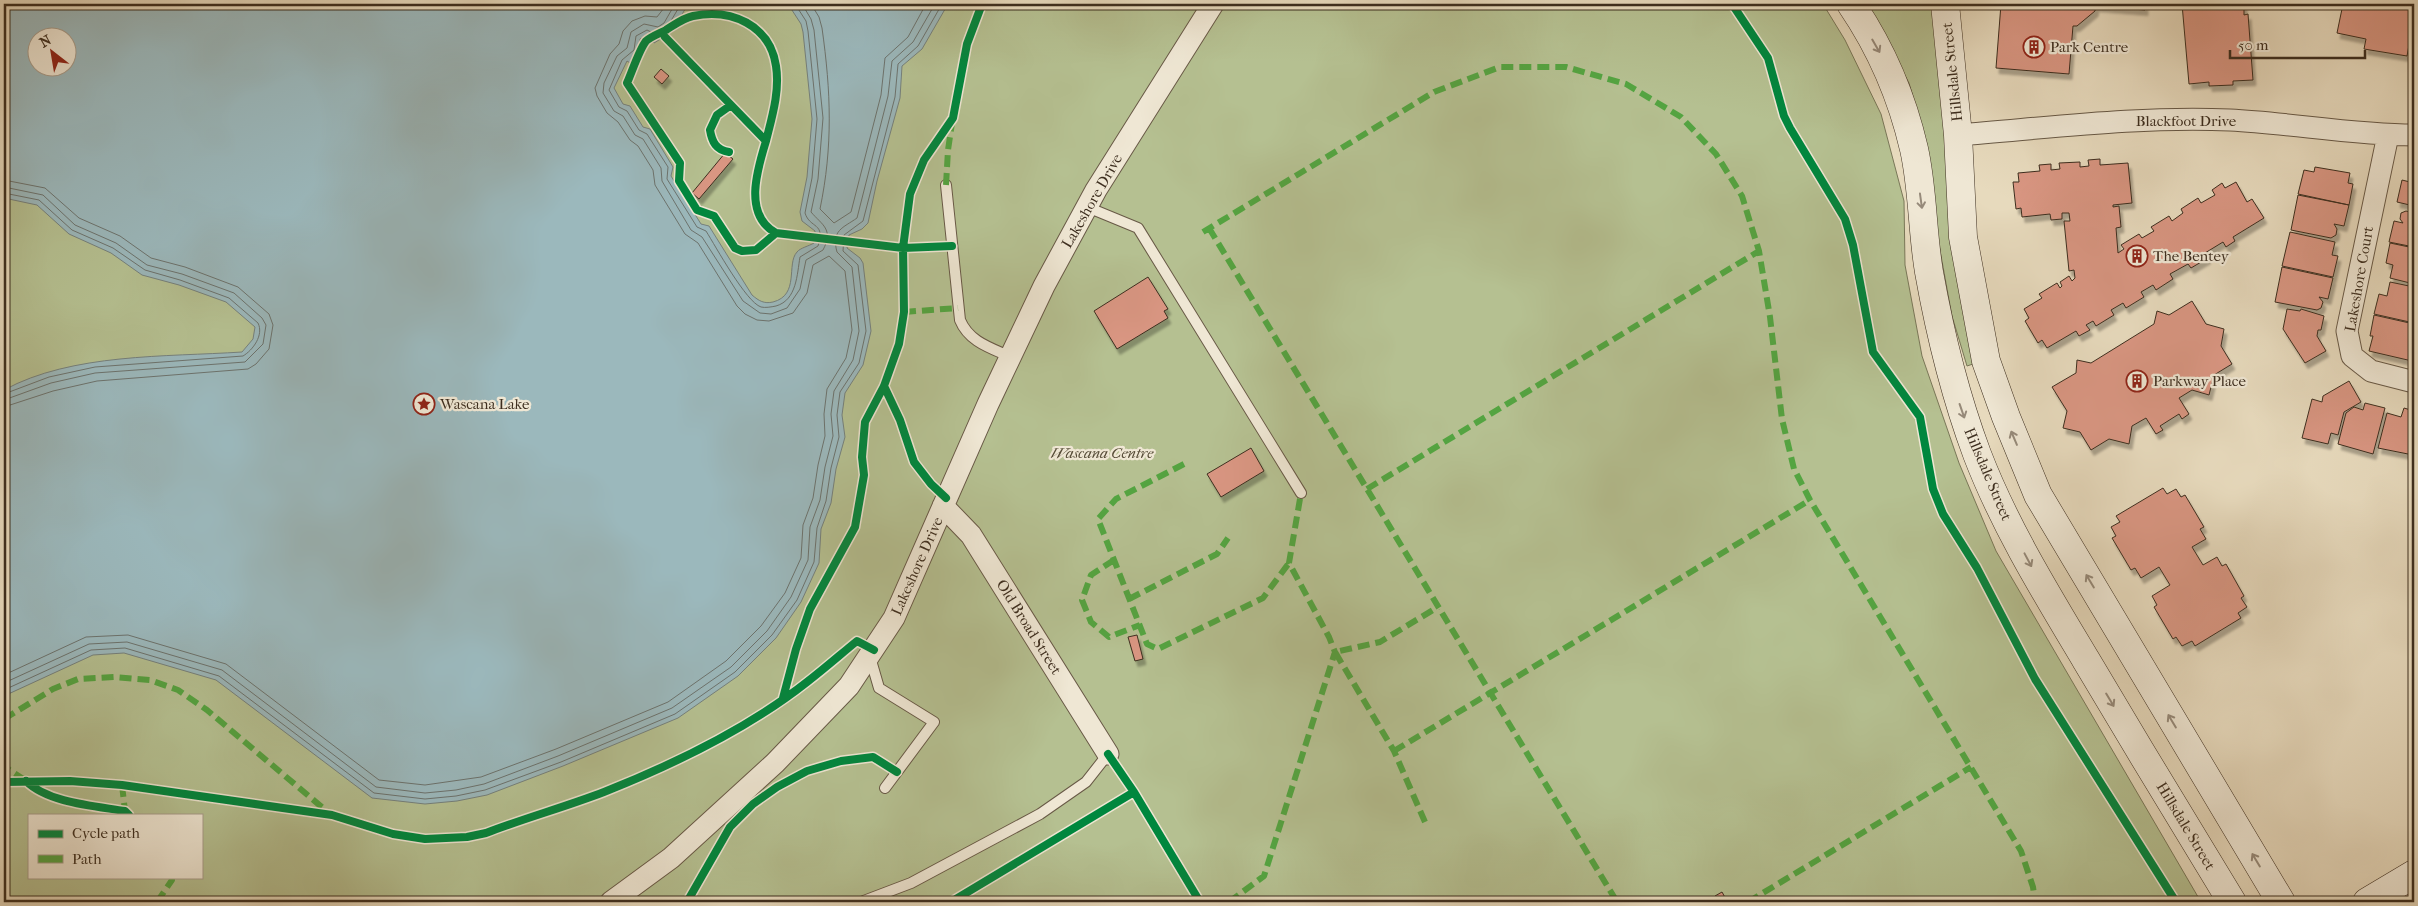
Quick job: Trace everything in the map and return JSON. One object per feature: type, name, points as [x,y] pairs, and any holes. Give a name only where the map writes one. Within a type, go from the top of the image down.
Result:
[{"type":"street","name":"Lakeshore Drive","points":[[612,902],[671,858],[775,763],[849,686],[894,618],[922,560],[943,506],[1044,286],[1087,207],[1213,4]]},
{"type":"street","name":"Lakeshore Drive","points":[[1167,77],[1226,4]]},
{"type":"street","name":"Hillsdale Street","points":[[1851,4],[1883,58],[1914,150],[1928,269],[1940,329],[1958,400],[1978,455],[2007,522],[2037,578],[2232,902]]},
{"type":"street","name":"Hillsdale Street","points":[[1945,4],[1958,135],[1964,237],[1986,360],[2006,417],[2038,495],[2281,902]]},
{"type":"street","name":"Blackfoot Drive","points":[[1958,135],[2158,119],[2230,120],[2388,135],[2414,135]]},
{"type":"street","name":"Lakeshore Court","points":[[2388,135],[2347,331],[2352,356],[2371,371],[2414,382]]},
{"type":"street","name":"Old Broad Street","points":[[943,506],[971,535],[1108,754]]},
{"type":"street","points":[[2367,902],[2414,874]]},
{"type":"lane","points":[[946,186],[960,320],[964,331],[973,339],[1011,358]]},
{"type":"lane","points":[[1087,207],[1138,228],[1301,493]]},
{"type":"lane","points":[[869,656],[879,688],[934,722],[885,788]]},
{"type":"lane","points":[[861,902],[911,883],[1040,814],[1086,782],[1108,754]]},
{"type":"green space","name":"Wascana Centre","points":[[4,4],[1823,4],[1845,40],[1881,114],[1904,201],[1905,265],[1922,356],[1959,463],[1996,551],[2201,902],[4,902]]},
{"type":"green space","points":[[1867,4],[1934,4],[1958,284],[1976,363],[1967,366],[1952,316],[1938,239],[1924,136],[1909,83]]},
{"type":"water","name":"Wascana Lake","points":[[4,4],[688,4],[680,18],[676,21],[680,27],[654,43],[649,35],[640,39],[640,51],[632,64],[627,61],[614,88],[623,104],[630,106],[643,127],[650,129],[673,167],[671,176],[701,224],[709,226],[752,295],[762,302],[773,302],[787,293],[790,286],[794,257],[802,248],[814,243],[815,231],[802,221],[800,212],[807,177],[812,119],[803,32],[801,24],[788,4],[948,4],[922,49],[902,66],[900,98],[877,181],[868,223],[862,229],[849,235],[847,248],[860,258],[863,263],[871,331],[863,365],[845,393],[842,415],[845,437],[836,469],[831,503],[821,529],[819,563],[801,602],[776,638],[738,676],[678,718],[563,766],[487,795],[457,801],[425,804],[372,798],[216,680],[124,653],[93,655],[4,696],[4,390],[31,378],[59,369],[89,363],[151,356],[242,352],[253,339],[255,327],[226,302],[179,285],[142,275],[111,253],[69,234],[37,205],[4,198]]},
{"type":"building","name":"Park Centre","points":[[2001,4],[2145,4],[2145,10],[2096,6],[2095,11],[2077,26],[2073,26],[2069,74],[1996,68]]},
{"type":"building","points":[[2182,4],[2244,4],[2244,15],[2248,14],[2253,80],[2233,81],[2233,85],[2209,86],[2209,82],[2189,84]]},
{"type":"building","points":[[2343,4],[2414,4],[2414,46],[2409,45],[2407,56],[2364,49],[2366,39],[2337,33]]},
{"type":"building","points":[[661,69],[669,76],[662,84],[654,77]]},
{"type":"building","points":[[725,153],[733,159],[699,199],[692,193]]},
{"type":"building","name":"The Bentey","points":[[2100,159],[2100,165],[2128,163],[2132,203],[2113,205],[2113,207],[2119,206],[2121,227],[2116,228],[2118,253],[2124,249],[2121,245],[2139,234],[2142,238],[2154,231],[2151,227],[2169,216],[2172,221],[2183,213],[2181,209],[2198,198],[2201,203],[2215,195],[2212,190],[2222,183],[2225,188],[2236,182],[2247,202],[2252,199],[2264,218],[2233,237],[2235,241],[2226,247],[2223,242],[2205,253],[2208,258],[2191,268],[2188,264],[2170,274],[2173,279],[2156,290],[2153,285],[2141,292],[2144,297],[2126,308],[2123,303],[2111,310],[2114,315],[2096,326],[2093,321],[2086,325],[2090,330],[2079,336],[2076,331],[2047,348],[2042,340],[2038,343],[2025,321],[2029,318],[2024,309],[2042,298],[2039,294],[2057,283],[2060,288],[2062,286],[2060,282],[2069,276],[2072,281],[2075,278],[2074,270],[2069,271],[2064,221],[2070,221],[2069,213],[2062,213],[2062,219],[2051,220],[2050,214],[2022,217],[2021,208],[2016,209],[2013,182],[2019,182],[2018,173],[2040,171],[2039,165],[2051,164],[2051,170],[2060,169],[2059,163],[2080,162],[2080,167],[2089,166],[2088,160]]},
{"type":"building","points":[[2315,167],[2350,173],[2348,183],[2353,184],[2349,205],[2298,194],[2304,170],[2314,172]]},
{"type":"building","points":[[2402,180],[2414,183],[2414,206],[2397,202]]},
{"type":"building","points":[[2298,195],[2349,205],[2344,226],[2334,224],[2337,229],[2336,235],[2331,238],[2291,230]]},
{"type":"building","points":[[2406,211],[2414,213],[2414,247],[2389,242],[2394,221],[2403,223],[2400,219],[2401,213]]},
{"type":"building","points":[[2290,232],[2335,242],[2332,255],[2338,256],[2333,277],[2282,266]]},
{"type":"building","points":[[2390,243],[2414,248],[2414,284],[2390,278],[2393,265],[2386,263]]},
{"type":"building","points":[[2282,267],[2333,278],[2328,299],[2319,297],[2323,302],[2321,308],[2317,310],[2275,302]]},
{"type":"building","points":[[1148,277],[1168,309],[1164,311],[1168,318],[1117,349],[1094,311]]},
{"type":"building","points":[[2390,282],[2414,287],[2414,323],[2374,314],[2379,294],[2387,296]]},
{"type":"building","name":"Parkway Place","points":[[2192,301],[2206,324],[2224,329],[2221,346],[2232,364],[2214,375],[2209,395],[2192,390],[2179,398],[2189,414],[2182,419],[2179,414],[2160,426],[2163,430],[2156,434],[2146,418],[2132,426],[2129,444],[2109,439],[2091,450],[2080,432],[2063,428],[2067,411],[2052,387],[2076,373],[2077,360],[2091,363],[2154,324],[2157,311],[2169,315]]},
{"type":"building","points":[[2287,309],[2300,311],[2301,309],[2324,316],[2321,330],[2318,330],[2317,336],[2326,351],[2305,363],[2283,329]]},
{"type":"building","points":[[2374,315],[2414,324],[2412,361],[2369,351],[2373,336],[2370,336]]},
{"type":"building","points":[[2349,381],[2361,402],[2344,412],[2338,435],[2331,433],[2328,444],[2302,438],[2312,399],[2322,402],[2323,396]]},
{"type":"building","points":[[2365,403],[2385,408],[2373,454],[2338,444],[2346,413],[2354,407],[2363,410]]},
{"type":"building","points":[[2404,408],[2414,411],[2413,455],[2378,448],[2387,413],[2401,417]]},
{"type":"building","points":[[1251,448],[1264,471],[1221,497],[1207,474]]},
{"type":"building","points":[[2163,488],[2167,494],[2176,489],[2181,497],[2185,495],[2204,527],[2200,529],[2206,539],[2192,547],[2203,565],[2217,557],[2222,566],[2226,564],[2244,596],[2241,598],[2247,607],[2238,613],[2241,618],[2195,646],[2192,641],[2182,646],[2176,637],[2173,639],[2154,607],[2157,605],[2152,596],[2170,585],[2159,567],[2141,578],[2135,568],[2131,570],[2112,538],[2116,536],[2111,527],[2120,522],[2116,516]]},
{"type":"building","points":[[1137,635],[1143,659],[1135,661],[1128,637]]},
{"type":"building","points":[[1722,892],[1727,901],[1718,902],[1715,896]]},
{"type":"marked path","points":[[1203,232],[1434,92],[1500,67],[1566,67],[1626,84],[1681,117],[1716,154],[1742,196],[1759,251],[1770,317],[1782,419],[1794,469],[1810,500],[2021,851],[2033,887],[2035,902]]},
{"type":"marked path","points":[[946,185],[952,123]]},
{"type":"marked path","points":[[1209,228],[1617,902]]},
{"type":"marked path","points":[[1367,489],[1759,251]]},
{"type":"marked path","points":[[904,312],[958,308]]},
{"type":"marked path","points":[[1184,464],[1116,499],[1098,519],[1147,644],[1158,649],[1263,598],[1289,563]]},
{"type":"marked path","points":[[1229,902],[1264,876],[1335,652],[1329,637],[1289,563],[1301,493]]},
{"type":"marked path","points":[[1394,751],[1810,500]]},
{"type":"marked path","points":[[1129,599],[1217,554],[1228,538]]},
{"type":"marked path","points":[[1114,560],[1091,575],[1082,600],[1091,622],[1109,637],[1140,625]]},
{"type":"marked path","points":[[1425,822],[1394,751],[1335,652],[1380,642],[1438,607]]},
{"type":"marked path","points":[[4,719],[53,689],[78,679],[115,677],[150,680],[178,690],[207,710],[330,814]]},
{"type":"marked path","points":[[4,760],[8,769],[25,780]]},
{"type":"marked path","points":[[1748,902],[1971,767]]},
{"type":"marked path","points":[[122,785],[125,811]]},
{"type":"marked path","points":[[157,902],[172,880],[171,878]]},
{"type":"cycle path","points":[[783,698],[796,649],[810,609],[855,527],[864,475],[862,457],[865,422],[884,386],[899,344],[904,312],[903,248],[910,194],[924,160],[953,118],[967,44],[982,4]]},
{"type":"cycle path","points":[[1732,4],[1768,58],[1784,116],[1845,219],[1853,245],[1873,352],[1920,417],[1933,489],[1943,514],[1977,568],[2035,679],[2176,902]]},
{"type":"cycle path","points":[[766,141],[775,104],[777,75],[772,52],[766,40],[757,30],[734,17],[707,14],[686,18],[646,41],[638,55],[627,83],[680,163],[679,181],[697,210],[714,216],[735,248],[742,251],[756,250],[776,233]]},
{"type":"cycle path","points":[[665,37],[766,141],[759,165],[755,191],[756,204],[759,215],[766,225],[776,233],[903,248],[952,246]]},
{"type":"cycle path","points":[[729,152],[715,145],[710,130],[717,115],[731,105]]},
{"type":"cycle path","points":[[884,386],[900,420],[914,462],[931,484],[946,498]]},
{"type":"cycle path","points":[[4,782],[70,781],[122,785],[332,815],[393,834],[425,839],[467,837],[486,833],[589,797],[656,770],[710,744],[785,699],[857,641],[874,650]]},
{"type":"cycle path","points":[[1108,754],[1134,792],[1200,902]]},
{"type":"cycle path","points":[[687,902],[730,827],[753,804],[777,787],[807,771],[841,761],[873,757],[897,772]]},
{"type":"cycle path","points":[[26,781],[35,788],[59,799],[125,811],[128,814]]},
{"type":"cycle path","points":[[951,902],[1134,792]]},
{"type":"place","name":"Park Centre","points":[[2034,47]]},
{"type":"place","name":"The Bentey","points":[[2137,256]]},
{"type":"place","name":"Parkway Place","points":[[2137,381]]},
{"type":"place","name":"Wascana Lake","points":[[424,404]]}]
